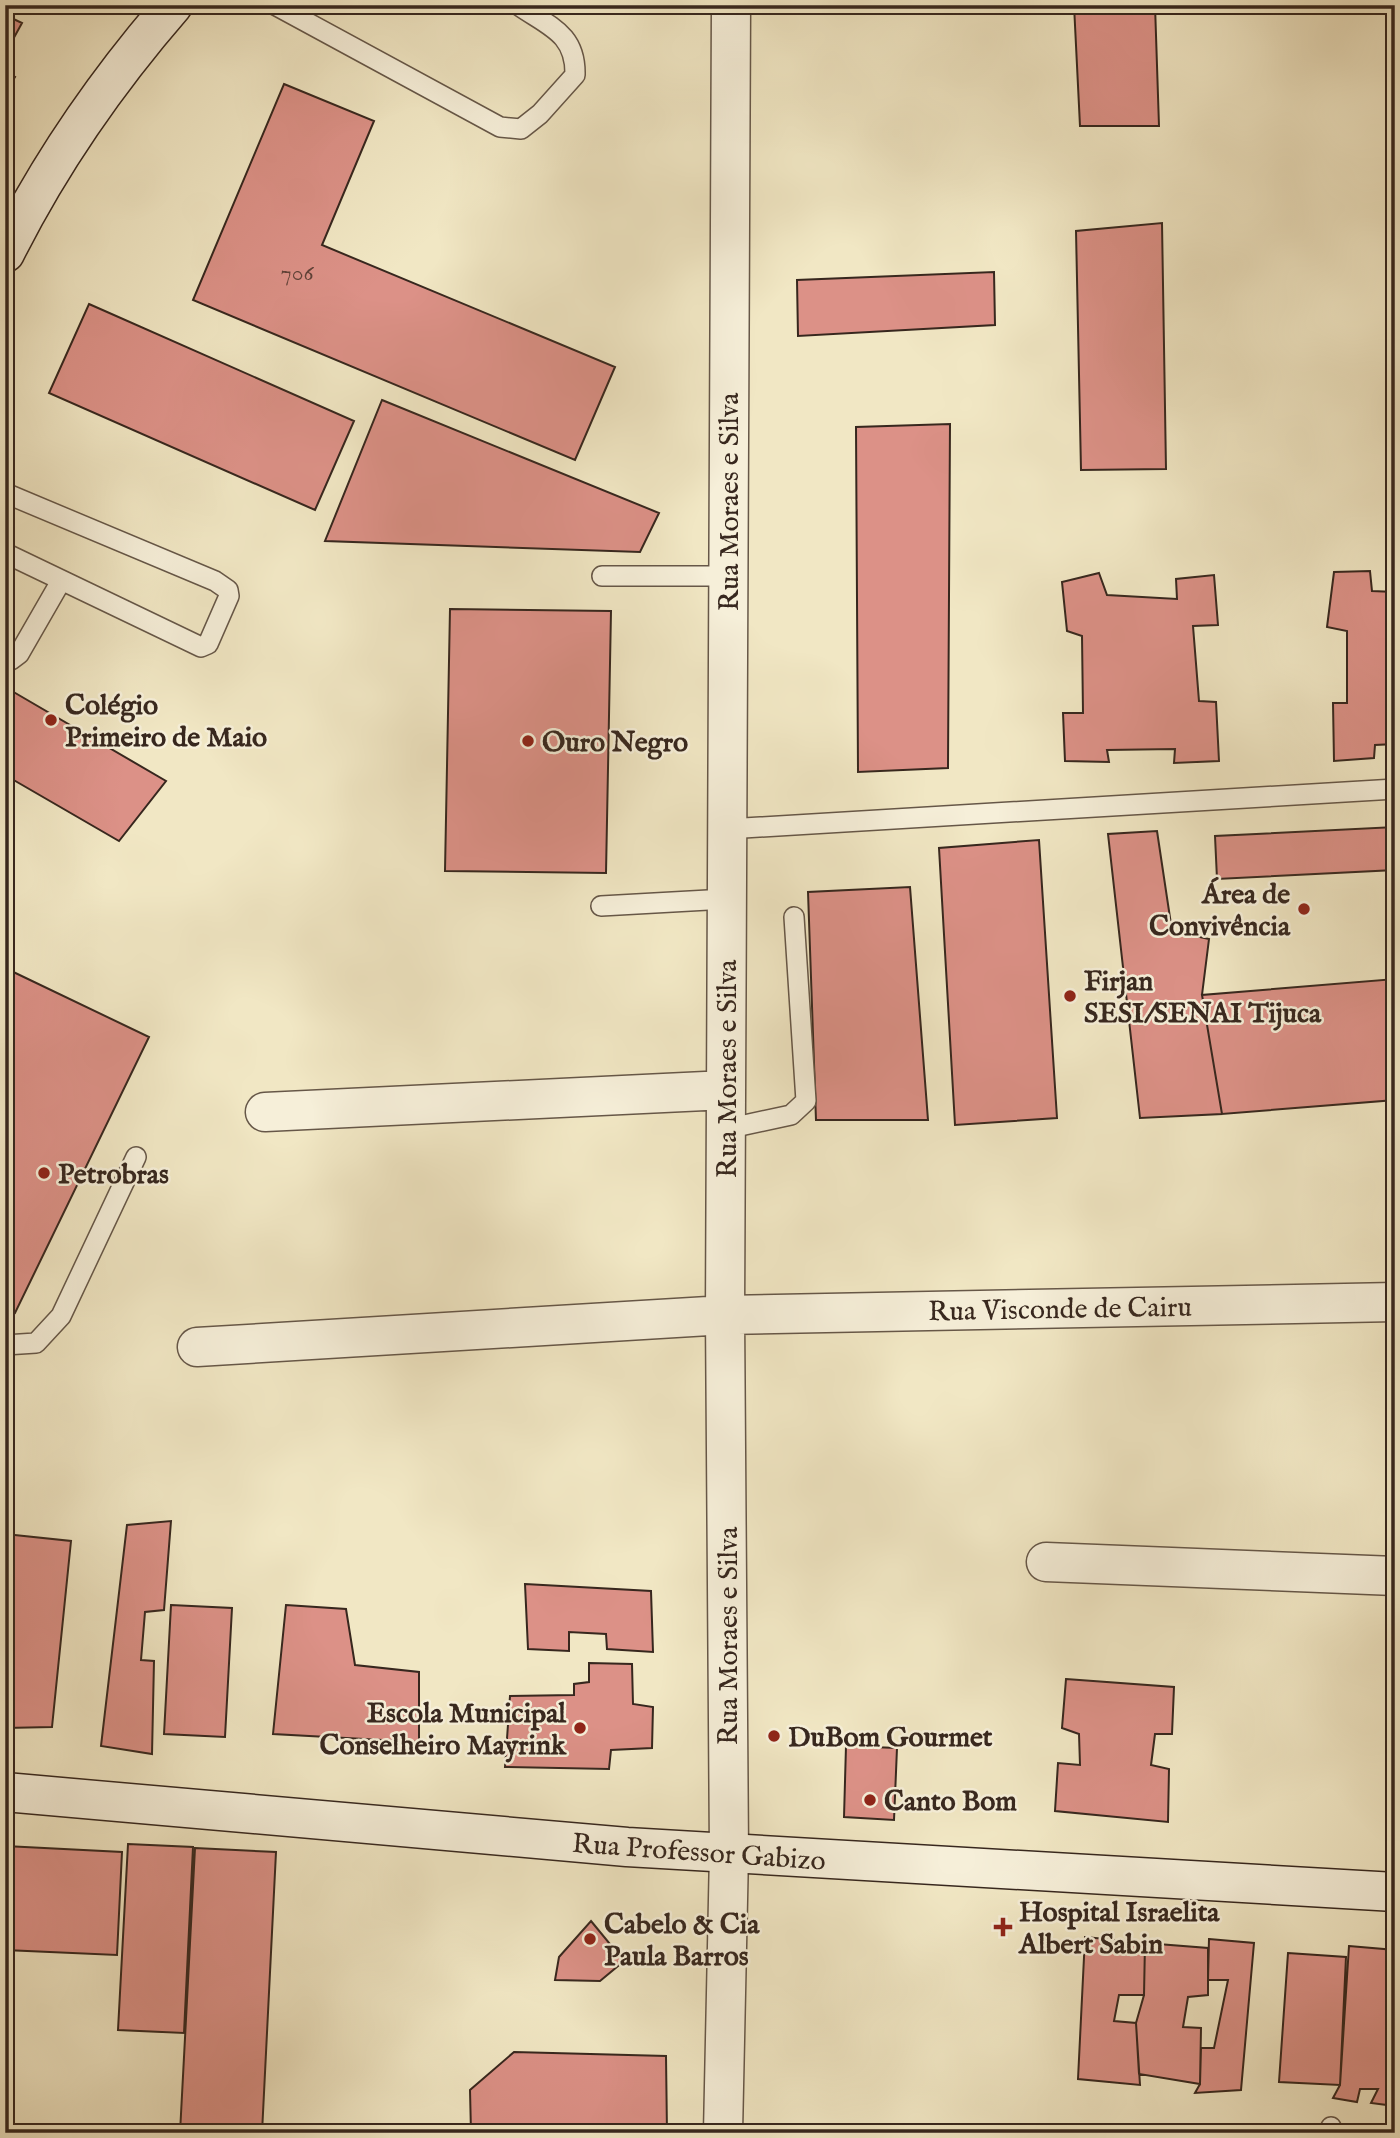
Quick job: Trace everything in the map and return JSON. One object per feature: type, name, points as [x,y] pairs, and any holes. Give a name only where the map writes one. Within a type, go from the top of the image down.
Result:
[{"type":"street","points":[[5,253],[70,137],[173,5]]},
{"type":"street","name":"Rua Moraes e Silva","points":[[723,2133],[729,1853],[725,1315],[731,5]]},
{"type":"street","points":[[265,1112],[726,1090]]},
{"type":"street","name":"Rua Visconde de Cairu","points":[[197,1347],[725,1315],[1395,1302]]},
{"type":"street","points":[[1046,1562],[1395,1576]]},
{"type":"street","name":"Rua Professor Gabizo","points":[[5,1792],[626,1847],[1395,1892]]},
{"type":"lane","points":[[275,5],[500,127],[521,128],[540,114],[575,75],[576,58],[568,39],[518,5]]},
{"type":"lane","points":[[5,493],[215,582],[228,590],[229,596],[208,644],[201,648],[5,553]]},
{"type":"lane","points":[[602,576],[728,576]]},
{"type":"lane","points":[[5,659],[11,660],[19,654],[61,581]]},
{"type":"lane","points":[[727,829],[1395,789]]},
{"type":"lane","points":[[601,906],[726,898]]},
{"type":"lane","points":[[726,1129],[791,1115],[806,1101],[794,917]]},
{"type":"lane","points":[[5,1345],[36,1343],[61,1316],[136,1157]]},
{"type":"building","points":[[1074,5],[1155,5],[1159,126],[1080,126]]},
{"type":"building","points":[[5,15],[22,23],[5,54]]},
{"type":"building","points":[[5,72],[15,77],[5,94]]},
{"type":"building","points":[[284,84],[374,121],[322,245],[615,367],[575,460],[193,300]]},
{"type":"building","points":[[1162,223],[1166,469],[1081,470],[1076,231]]},
{"type":"building","points":[[994,272],[995,325],[798,336],[797,280]]},
{"type":"building","points":[[89,304],[354,421],[315,510],[49,393]]},
{"type":"building","points":[[382,400],[659,513],[640,552],[325,541]]},
{"type":"building","points":[[950,424],[948,768],[858,772],[856,427]]},
{"type":"building","points":[[1370,571],[1372,591],[1395,592],[1395,744],[1375,745],[1374,758],[1334,761],[1333,703],[1347,703],[1347,631],[1327,627],[1334,572]]},
{"type":"building","points":[[1099,573],[1107,595],[1177,599],[1176,579],[1214,575],[1218,625],[1193,626],[1199,701],[1216,702],[1219,761],[1174,763],[1175,749],[1107,750],[1109,762],[1065,761],[1063,713],[1083,713],[1082,636],[1067,631],[1062,582]]},
{"type":"building","name":"Ouro Negro","points":[[450,609],[611,611],[606,873],[445,871]]},
{"type":"building","name":"Colégio Primeiro de Maio","points":[[5,687],[166,781],[119,841],[5,775]]},
{"type":"building","points":[[1395,827],[1395,870],[1217,879],[1215,836]]},
{"type":"building","points":[[1157,831],[1172,931],[1209,939],[1202,995],[1222,1114],[1140,1118],[1108,834]]},
{"type":"building","points":[[1039,840],[1057,1118],[955,1125],[939,848]]},
{"type":"building","points":[[910,887],[928,1120],[816,1120],[808,892]]},
{"type":"building","name":"Petrobras","points":[[5,968],[149,1037],[15,1313],[5,1308]]},
{"type":"building","points":[[1395,979],[1395,1100],[1222,1114],[1202,995]]},
{"type":"building","points":[[171,1521],[164,1610],[145,1612],[141,1660],[154,1661],[152,1754],[101,1746],[127,1525]]},
{"type":"building","points":[[5,1534],[71,1541],[52,1727],[5,1728]]},
{"type":"building","points":[[525,1584],[651,1591],[653,1652],[607,1649],[606,1634],[569,1632],[569,1651],[528,1649]]},
{"type":"building","points":[[171,1605],[232,1608],[225,1737],[164,1734]]},
{"type":"building","points":[[286,1605],[346,1609],[355,1665],[419,1672],[419,1742],[273,1734]]},
{"type":"building","name":"Escola Municipal Conselheiro Mayrink","points":[[589,1663],[632,1664],[633,1704],[653,1707],[652,1748],[611,1750],[609,1769],[505,1767],[510,1696],[574,1695],[574,1684],[589,1682]]},
{"type":"building","points":[[1066,1679],[1174,1687],[1172,1734],[1155,1734],[1151,1765],[1169,1769],[1168,1822],[1055,1811],[1058,1763],[1080,1765],[1079,1734],[1062,1728]]},
{"type":"building","name":"Canto Bom","points":[[846,1746],[897,1748],[894,1820],[844,1817]]},
{"type":"building","points":[[128,1844],[193,1847],[184,2033],[118,2030]]},
{"type":"building","points":[[5,1846],[122,1852],[117,1955],[5,1950]]},
{"type":"building","points":[[195,1848],[276,1852],[262,2133],[180,2133]]},
{"type":"building","name":"Cabelo & Cia Paula Barros","points":[[591,1921],[624,1961],[600,1981],[555,1980],[559,1957]]},
{"type":"building","points":[[1085,1937],[1145,1943],[1144,1995],[1119,1995],[1114,2021],[1136,2023],[1140,2085],[1078,2079]]},
{"type":"building","points":[[1209,1939],[1254,1943],[1241,2090],[1195,2093],[1200,2084],[1201,2048],[1214,2048],[1228,1980],[1208,1980]]},
{"type":"building","points":[[1145,1943],[1208,1948],[1208,1995],[1188,1997],[1183,2027],[1201,2028],[1200,2084],[1139,2074],[1136,2023],[1144,1995]]},
{"type":"building","points":[[1349,1946],[1395,1950],[1395,2106],[1371,2103],[1378,2089],[1360,2089],[1357,2102],[1333,2098],[1340,2085]]},
{"type":"building","points":[[1288,1953],[1346,1957],[1340,2085],[1279,2082]]},
{"type":"building","points":[[514,2052],[666,2056],[667,2133],[471,2133],[470,2090]]},
{"type":"building","points":[[5,2128],[70,2131],[70,2133],[5,2133]]},
{"type":"place","name":"Colégio Primeiro de Maio","points":[[51,720]]},
{"type":"place","name":"Ouro Negro","points":[[528,741]]},
{"type":"place","name":"Área de Convivência","points":[[1304,909]]},
{"type":"place","name":"Firjan SESI/SENAI Tijuca","points":[[1070,996]]},
{"type":"place","name":"Petrobras","points":[[44,1173]]},
{"type":"place","name":"Escola Municipal Conselheiro Mayrink","points":[[580,1728]]},
{"type":"place","name":"DuBom Gourmet","points":[[774,1736]]},
{"type":"place","name":"Canto Bom","points":[[870,1800]]},
{"type":"place","name":"Hospital Israelita Albert Sabin","points":[[1003,1927]]},
{"type":"place","name":"Cabelo & Cia Paula Barros","points":[[590,1939]]}]
